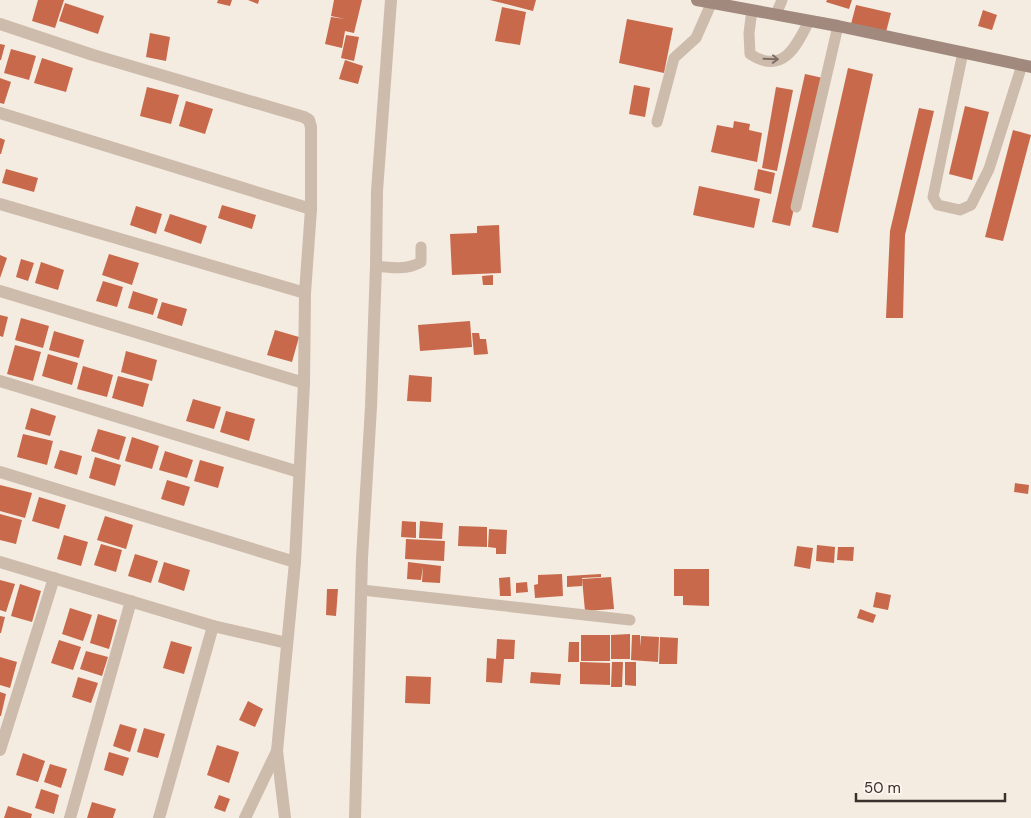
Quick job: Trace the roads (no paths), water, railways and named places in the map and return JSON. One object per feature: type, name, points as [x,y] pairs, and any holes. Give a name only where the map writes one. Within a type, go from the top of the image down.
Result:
[{"type":"main road","points":[[697,0],[838,26],[1026,66]]},
{"type":"street","points":[[355,818],[362,590],[376,266],[377,191],[391,0]]},
{"type":"street","points":[[0,24],[93,55],[309,120],[311,127],[311,210],[305,292],[304,383],[295,562],[277,751],[285,818]]},
{"type":"street","points":[[0,112],[311,210]]},
{"type":"street","points":[[0,204],[305,292]]},
{"type":"street","points":[[0,291],[304,383]]},
{"type":"street","points":[[0,381],[299,472]]},
{"type":"street","points":[[0,472],[295,562]]},
{"type":"street","points":[[0,562],[213,626],[287,643]]},
{"type":"street","points":[[0,750],[54,578]]},
{"type":"street","points":[[70,818],[130,601]]},
{"type":"street","points":[[159,818],[213,626]]},
{"type":"street","points":[[245,818],[277,751]]},
{"type":"lane","points":[[776,14],[782,0]]},
{"type":"lane","points":[[658,122],[674,58],[696,38],[711,4]]},
{"type":"lane","points":[[752,10],[749,47],[750,54],[757,58],[777,61],[790,55],[809,21]]},
{"type":"lane","points":[[796,207],[838,26]]},
{"type":"lane","points":[[963,52],[933,197],[938,205],[960,210],[972,205],[989,169],[1026,66]]},
{"type":"lane","points":[[376,266],[393,268],[414,266],[421,262],[421,247]]},
{"type":"lane","points":[[362,590],[630,620]]}]
